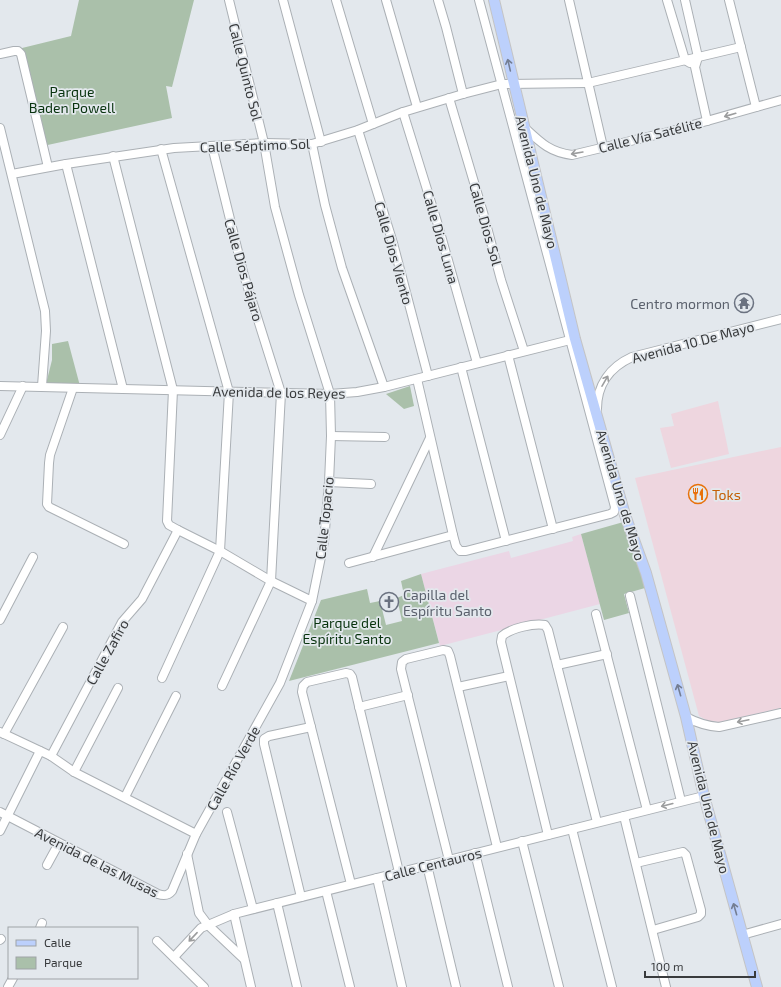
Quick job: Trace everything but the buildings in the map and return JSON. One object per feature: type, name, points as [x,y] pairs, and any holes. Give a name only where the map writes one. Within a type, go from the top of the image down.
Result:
[{"type":"main road","name":"Avenida Uno de Mayo","points":[[494,0],[525,128],[572,340],[598,418],[616,497],[625,515],[646,573],[686,717],[704,796],[757,987]]},
{"type":"street","name":"Calle Quinto Sol","points":[[229,0],[264,143],[275,207],[299,295],[330,394]]},
{"type":"street","points":[[283,0],[321,142]]},
{"type":"street","points":[[336,0],[373,124]]},
{"type":"street","points":[[386,0],[417,107]]},
{"type":"street","points":[[438,0],[463,94]]},
{"type":"street","points":[[417,379],[453,535],[456,546],[460,551],[466,552],[614,512],[616,497],[479,0]]},
{"type":"street","points":[[569,0],[603,147]]},
{"type":"street","points":[[667,0],[685,60],[695,67]]},
{"type":"street","points":[[685,0],[698,57],[695,67],[707,121]]},
{"type":"street","points":[[729,0],[756,107]]},
{"type":"street","name":"Calle Séptimo Sol","points":[[12,174],[161,149],[264,143],[312,144],[358,130],[417,107],[502,84],[588,83],[740,47]]},
{"type":"street","points":[[0,54],[14,51],[18,51],[21,54],[48,168]]},
{"type":"street","name":"Calle Dios Sol","points":[[449,98],[484,216],[501,280],[524,351]]},
{"type":"street","name":"Calle Vía Satélite","points":[[525,128],[548,148],[560,153],[572,155],[707,121],[781,100]]},
{"type":"street","name":"Calle Dios Luna","points":[[403,112],[436,219],[477,363]]},
{"type":"street","points":[[0,128],[45,311],[46,331],[42,386]]},
{"type":"street","name":"Calle Dios Viento","points":[[358,130],[393,243],[428,376]]},
{"type":"street","points":[[312,144],[325,205],[342,268],[384,387]]},
{"type":"street","name":"Calle Dios Pájaro","points":[[212,146],[243,272],[281,393]]},
{"type":"street","points":[[161,149],[229,392],[220,551],[162,678]]},
{"type":"street","points":[[113,156],[172,390],[167,521],[169,525],[178,530],[220,551],[271,581],[312,601]]},
{"type":"street","points":[[66,164],[122,389]]},
{"type":"street","name":"Avenida 10 De Mayo","points":[[598,418],[598,396],[603,382],[611,371],[626,359],[632,356],[781,319]]},
{"type":"street","name":"Avenida de los Reyes","points":[[0,386],[330,394],[357,392],[384,387],[572,340]]},
{"type":"street","points":[[508,355],[553,529]]},
{"type":"street","points":[[461,367],[506,541]]},
{"type":"street","points":[[0,435],[23,386]]},
{"type":"street","points":[[73,388],[50,455],[47,504],[49,507],[124,544]]},
{"type":"street","points":[[222,686],[271,581],[281,393]]},
{"type":"street","name":"Calle Topacio","points":[[280,683],[312,601],[324,542],[331,436],[330,394]]},
{"type":"street","points":[[331,436],[385,437]]},
{"type":"street","points":[[373,557],[430,438]]},
{"type":"street","points":[[328,482],[370,484]]},
{"type":"street","name":"Calle Zafiro","points":[[51,756],[122,622],[142,599],[178,530]]},
{"type":"street","points":[[349,563],[453,535]]},
{"type":"street","points":[[0,620],[33,557]]},
{"type":"street","points":[[630,596],[681,801]]},
{"type":"street","points":[[596,614],[647,810]]},
{"type":"street","points":[[548,835],[501,642],[502,636],[507,631],[539,624],[545,625],[548,630],[597,822]]},
{"type":"street","points":[[64,627],[2,733],[51,756],[74,772],[196,834]]},
{"type":"street","points":[[449,860],[401,669],[402,662],[406,659],[443,650],[448,651],[497,847]]},
{"type":"street","points":[[557,665],[607,654]]},
{"type":"street","points":[[351,884],[302,692],[303,686],[307,682],[346,673],[350,674],[352,677],[399,872]]},
{"type":"street","points":[[458,687],[509,676]]},
{"type":"street","name":"Calle Río Verde","points":[[187,854],[196,834],[280,683]]},
{"type":"street","points":[[74,772],[118,688]]},
{"type":"street","points":[[359,707],[408,695]]},
{"type":"street","points":[[125,797],[176,696]]},
{"type":"street","points":[[686,717],[701,724],[719,727],[781,713]]},
{"type":"street","points":[[301,897],[264,739],[269,736],[311,727]]},
{"type":"street","points":[[0,831],[4,814],[40,751]]},
{"type":"street","name":"Calle Centauros","points":[[174,957],[201,928],[234,914],[704,796]]},
{"type":"street","points":[[227,812],[253,909]]},
{"type":"street","name":"Avenida de las Musas","points":[[4,814],[158,894],[166,896],[172,891],[187,854]]},
{"type":"street","points":[[624,816],[666,987]]},
{"type":"street","points":[[572,829],[612,987]]},
{"type":"street","points":[[522,841],[559,987]]},
{"type":"street","points":[[48,865],[59,842]]},
{"type":"street","points":[[636,863],[683,852],[686,855],[701,910],[701,914],[698,917],[653,930]]},
{"type":"street","points":[[475,853],[508,987]]},
{"type":"street","points":[[187,854],[199,913],[208,925],[244,959]]},
{"type":"street","points":[[426,865],[456,987]]},
{"type":"street","points":[[377,878],[402,987]]},
{"type":"street","points":[[326,891],[350,987]]},
{"type":"street","points":[[277,903],[297,987]]},
{"type":"street","points":[[234,914],[251,987]]},
{"type":"street","points":[[742,934],[781,924]]},
{"type":"street","points":[[157,941],[202,986]]},
{"type":"shaded area","points":[[718,401],[729,454],[671,468],[660,428],[674,426],[671,414]]},
{"type":"shaded area","points":[[781,447],[781,708],[720,722],[708,721],[699,716],[635,478]]},
{"type":"shaded area","points":[[581,534],[600,604],[440,646],[421,574],[509,551],[511,558],[573,541],[572,537]]},
{"type":"green space","name":"Parque Baden Powell","points":[[79,0],[194,0],[172,87],[166,86],[172,118],[43,146],[18,49],[71,36]]},
{"type":"green space","points":[[68,341],[80,386],[46,384],[52,360],[52,344]]},
{"type":"green space","points":[[410,386],[414,406],[404,409],[386,394]]},
{"type":"green space","points":[[627,521],[645,588],[624,594],[629,613],[604,620],[581,534]]},
{"type":"green space","name":"Parque del Espíritu Santo","points":[[421,574],[439,643],[289,681],[321,600],[367,589],[370,603],[380,601],[386,625],[402,621],[397,598],[404,595],[401,581]]},
{"type":"place","name":"Centro mormon","points":[[744,303]]},
{"type":"place","name":"Toks","points":[[698,494]]},
{"type":"place","name":"Capilla del Espíritu Santo","points":[[389,602]]}]
